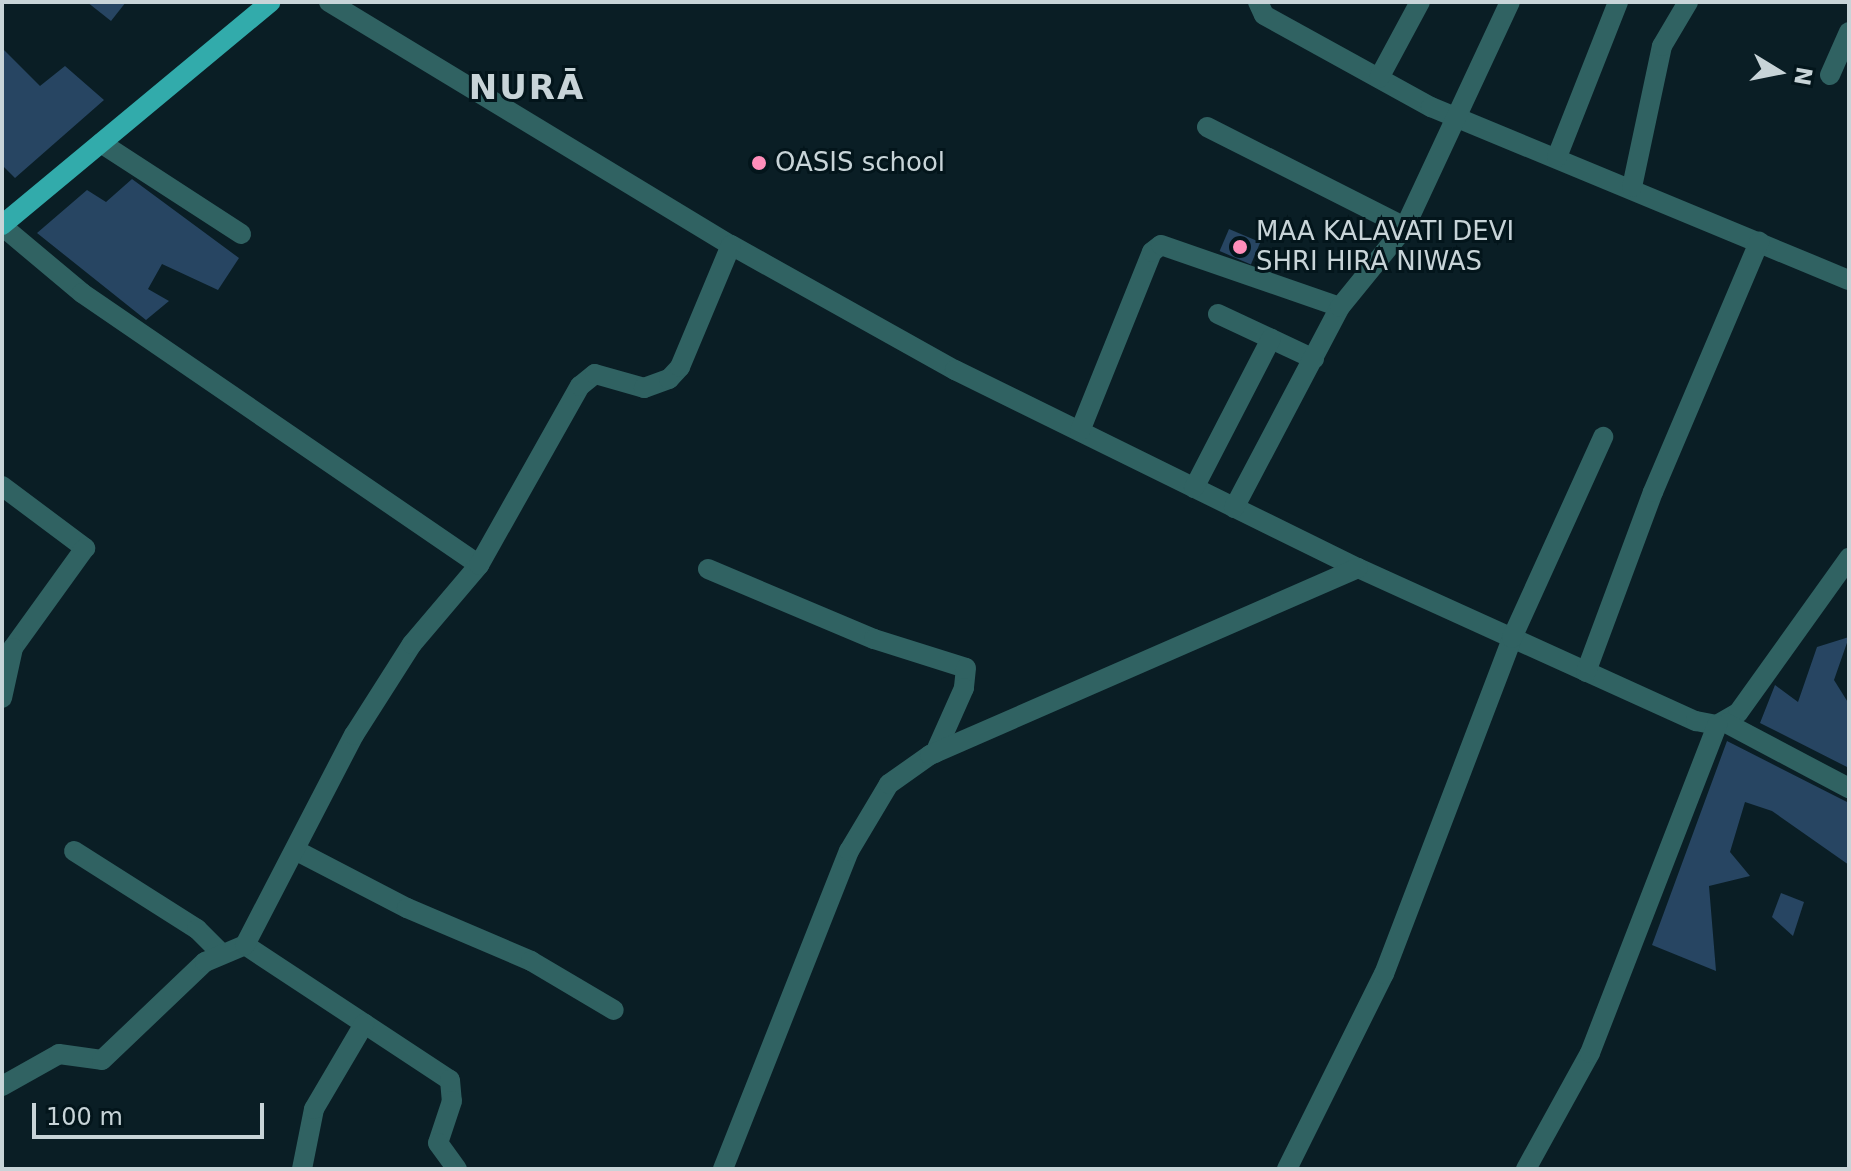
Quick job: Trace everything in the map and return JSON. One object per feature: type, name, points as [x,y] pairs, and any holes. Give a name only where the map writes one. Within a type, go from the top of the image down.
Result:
[{"type":"main road","points":[[2,225],[271,2]]},
{"type":"street","points":[[329,2],[731,245],[955,370],[1358,568],[1586,672],[1722,724],[1849,788]]},
{"type":"street","points":[[1258,2],[1264,15],[1455,117],[1632,187],[1849,280]]},
{"type":"street","points":[[1379,78],[1420,2]]},
{"type":"street","points":[[1234,508],[1340,307],[1405,227],[1510,2]]},
{"type":"street","points":[[1557,157],[1618,2]]},
{"type":"street","points":[[1632,187],[1662,46],[1688,2]]},
{"type":"street","points":[[1830,75],[1849,32]]},
{"type":"street","points":[[1207,127],[1405,227]]},
{"type":"street","points":[[101,143],[241,234]]},
{"type":"street","points":[[2,225],[82,293],[479,565]]},
{"type":"street","points":[[1586,672],[1653,492],[1759,242]]},
{"type":"street","points":[[2,1086],[59,1054],[95,1062],[112,1054],[221,953],[245,945],[297,851],[345,750],[391,676],[479,565],[532,464],[589,376],[654,388],[680,367],[731,245]]},
{"type":"street","points":[[1080,431],[1152,252],[1161,245],[1340,307]]},
{"type":"street","points":[[1218,314],[1314,359]]},
{"type":"street","points":[[1194,488],[1271,339]]},
{"type":"street","points":[[1287,1169],[1401,936],[1512,638],[1603,437]]},
{"type":"street","points":[[2,486],[85,548],[13,648],[2,698]]},
{"type":"street","points":[[1526,1169],[1590,1053],[1722,724],[1774,670],[1847,563]]},
{"type":"street","points":[[723,1169],[868,810],[889,784],[935,753],[1358,568]]},
{"type":"street","points":[[708,569],[874,639],[966,668],[964,688],[935,753]]},
{"type":"street","points":[[74,851],[197,929],[221,953]]},
{"type":"street","points":[[297,851],[407,908],[531,961],[614,1010]]},
{"type":"street","points":[[245,945],[450,1080],[452,1101],[438,1143],[457,1169]]},
{"type":"street","points":[[302,1169],[314,1109],[364,1024]]},
{"type":"building","points":[[87,2],[126,2],[111,21]]},
{"type":"building","points":[[2,48],[40,86],[65,66],[104,100],[15,178],[2,165]]},
{"type":"building","points":[[132,179],[239,258],[218,290],[162,264],[148,289],[169,301],[146,320],[37,233],[87,190],[106,202]]},
{"type":"building","name":"MAA KALAVATI DEVI SHRI HIRA NIWAS","points":[[1229,229],[1260,242],[1251,264],[1220,251]]},
{"type":"building","points":[[1849,637],[1834,680],[1849,704],[1849,768],[1760,723],[1775,685],[1798,702],[1817,647]]},
{"type":"building","points":[[1727,741],[1849,803],[1849,865],[1772,811],[1745,802],[1730,852],[1750,876],[1709,886],[1716,971],[1652,945]]},
{"type":"building","points":[[1781,893],[1804,902],[1793,936],[1772,917]]},
{"type":"place","name":"OASIS school","points":[[759,163]]},
{"type":"place","name":"MAA KALAVATI DEVI SHRI HIRA NIWAS","points":[[1240,247]]},
{"type":"district","name":"NURĀ","points":[[527,88]]}]
